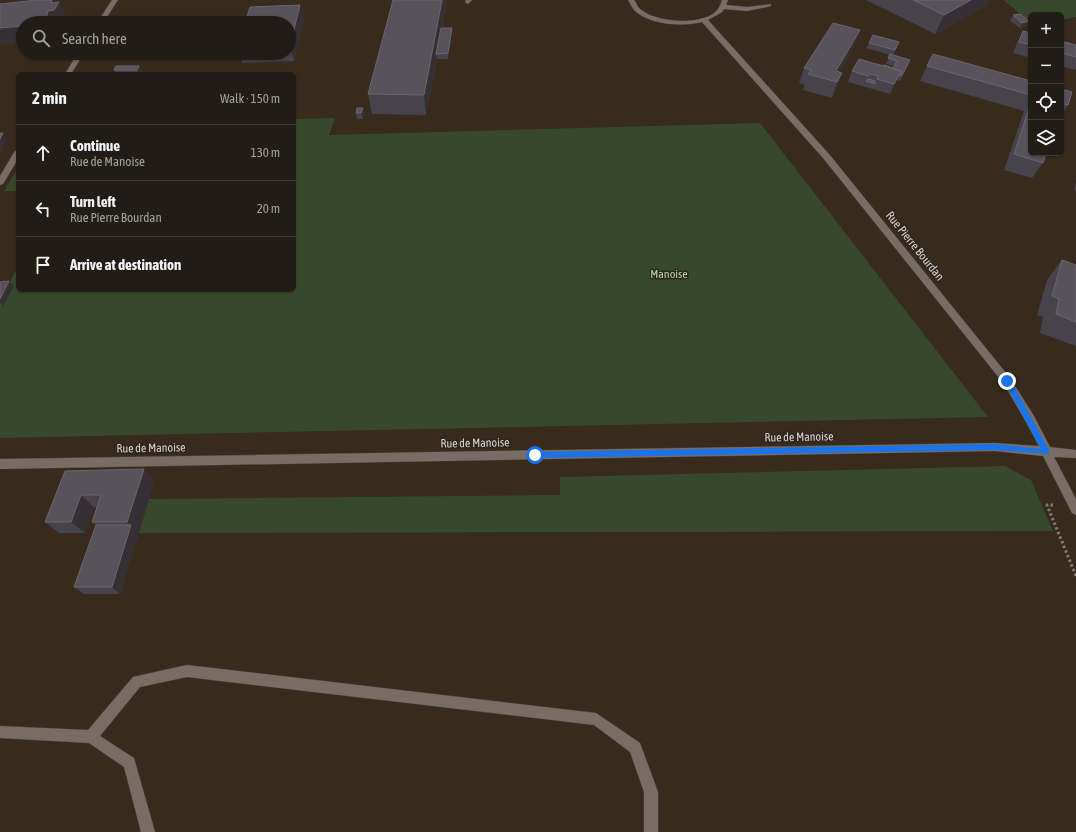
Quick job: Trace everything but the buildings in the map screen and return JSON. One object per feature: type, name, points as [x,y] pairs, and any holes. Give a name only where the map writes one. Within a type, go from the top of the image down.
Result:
[{"type":"street","points":[[105,16],[115,0]]},
{"type":"street","points":[[631,0],[639,10],[662,20],[683,22],[704,20],[717,14],[725,3],[747,9],[769,5]]},
{"type":"street","name":"Rue Pierre Bourdan","points":[[704,20],[826,156],[1007,381],[1075,508]]},
{"type":"street","points":[[69,72],[77,60]]},
{"type":"street","points":[[0,182],[16,156]]},
{"type":"street","name":"Rue de Manoise","points":[[0,464],[995,447],[1076,454]]},
{"type":"street","points":[[91,737],[136,682],[187,671],[596,719],[634,748],[652,792],[651,832]]},
{"type":"street","points":[[0,732],[91,737],[129,763],[148,832]]},
{"type":"path","points":[[1075,508],[1047,505],[1076,576]]},
{"type":"shaded area","points":[[0,0],[1076,0],[1076,832],[0,832]]},
{"type":"green space","points":[[1003,0],[1076,0],[1076,17],[1064,19],[1064,12],[1028,12],[1028,20]]},
{"type":"green space","name":"Manoise","points":[[335,118],[329,135],[760,123],[988,417],[0,438],[0,301],[16,270],[16,292],[296,292],[296,119]]},
{"type":"green space","points":[[16,171],[16,191],[4,191]]},
{"type":"green space","points":[[1005,466],[1031,480],[1053,531],[139,533],[149,499],[560,495],[560,477]]},
{"type":"route","points":[[535,455],[995,447],[1046,452],[1030,419],[1007,381]]}]
